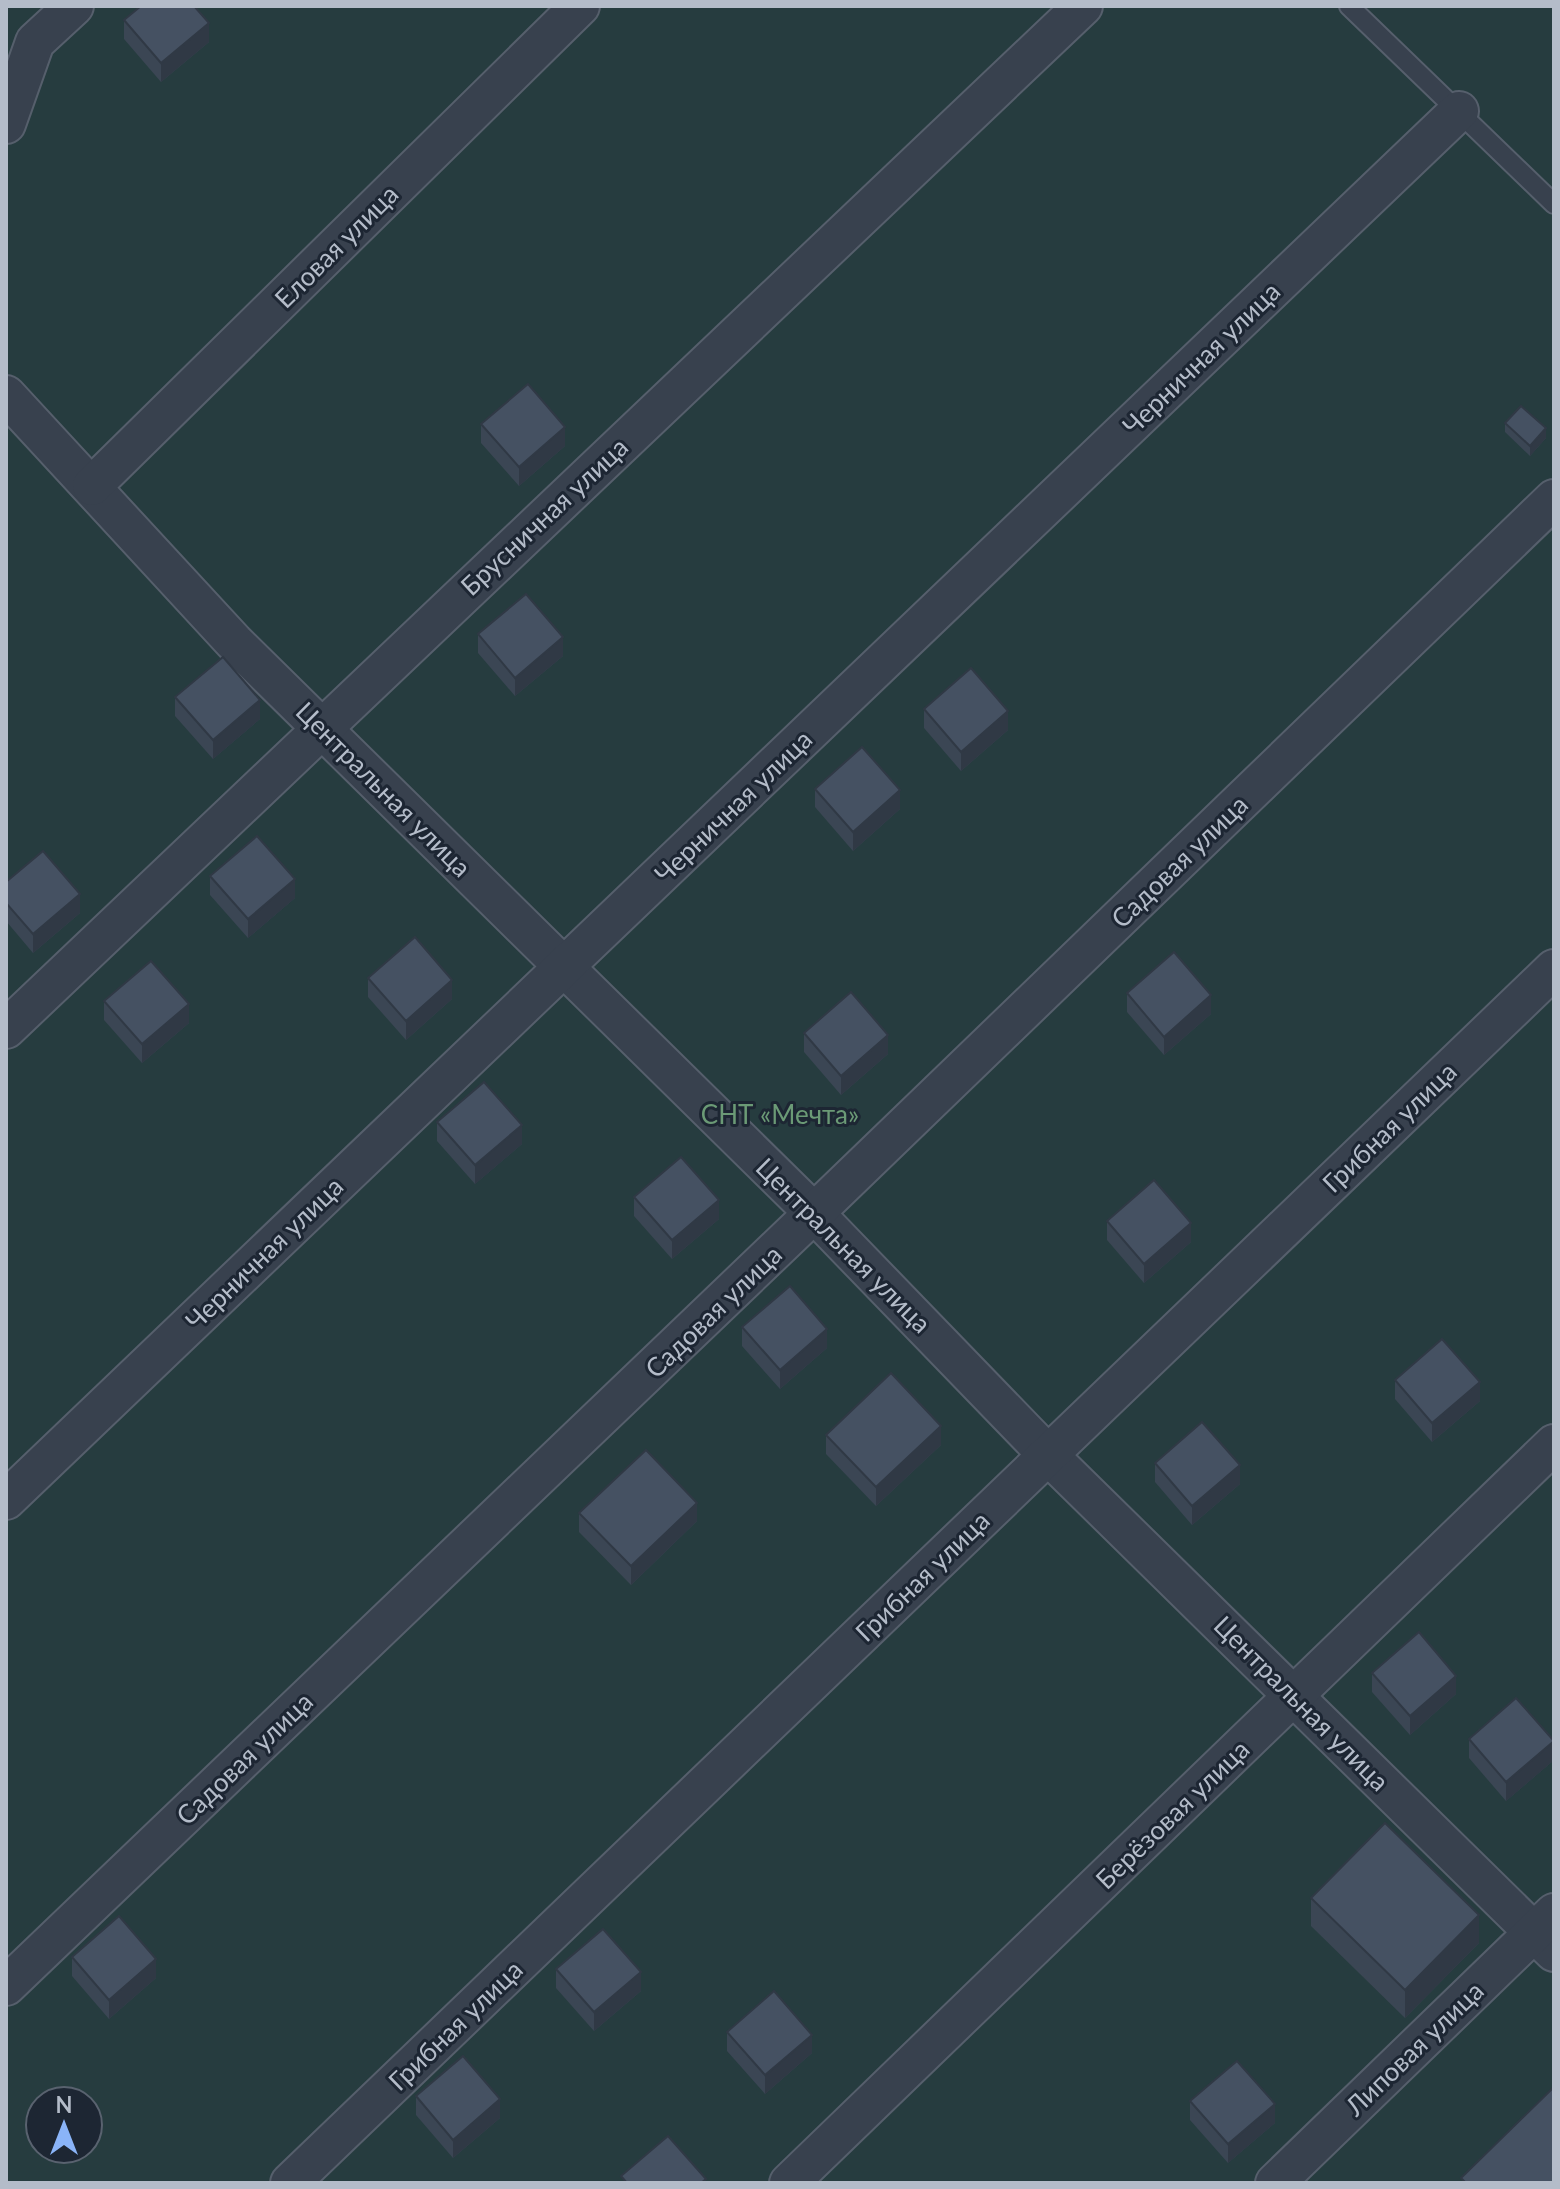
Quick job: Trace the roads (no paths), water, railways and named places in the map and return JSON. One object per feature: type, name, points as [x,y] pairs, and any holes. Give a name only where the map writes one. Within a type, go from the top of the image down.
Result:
[{"type":"street","points":[[6,124],[35,42],[74,6]]},
{"type":"street","name":"Еловая улица","points":[[92,486],[580,6]]},
{"type":"street","name":"Брусничная улица","points":[[6,1029],[1083,6]]},
{"type":"street","name":"Черничная улица","points":[[6,1500],[1459,111]]},
{"type":"street","name":"Центральная улица","points":[[6,395],[234,642],[814,1213],[1048,1455],[1295,1695],[1547,1932]]},
{"type":"street","name":"Садовая улица","points":[[6,1986],[1554,499]]},
{"type":"street","name":"Грибная улица","points":[[290,2183],[1554,969]]},
{"type":"street","name":"Берёзовая улица","points":[[789,2183],[1554,1444]]},
{"type":"street","name":"Липовая улица","points":[[1275,2183],[1547,1932]]},
{"type":"lane","points":[[1349,6],[1554,204]]},
{"type":"park label","name":"СНТ «Мечта»","points":[[780,1114]]}]
